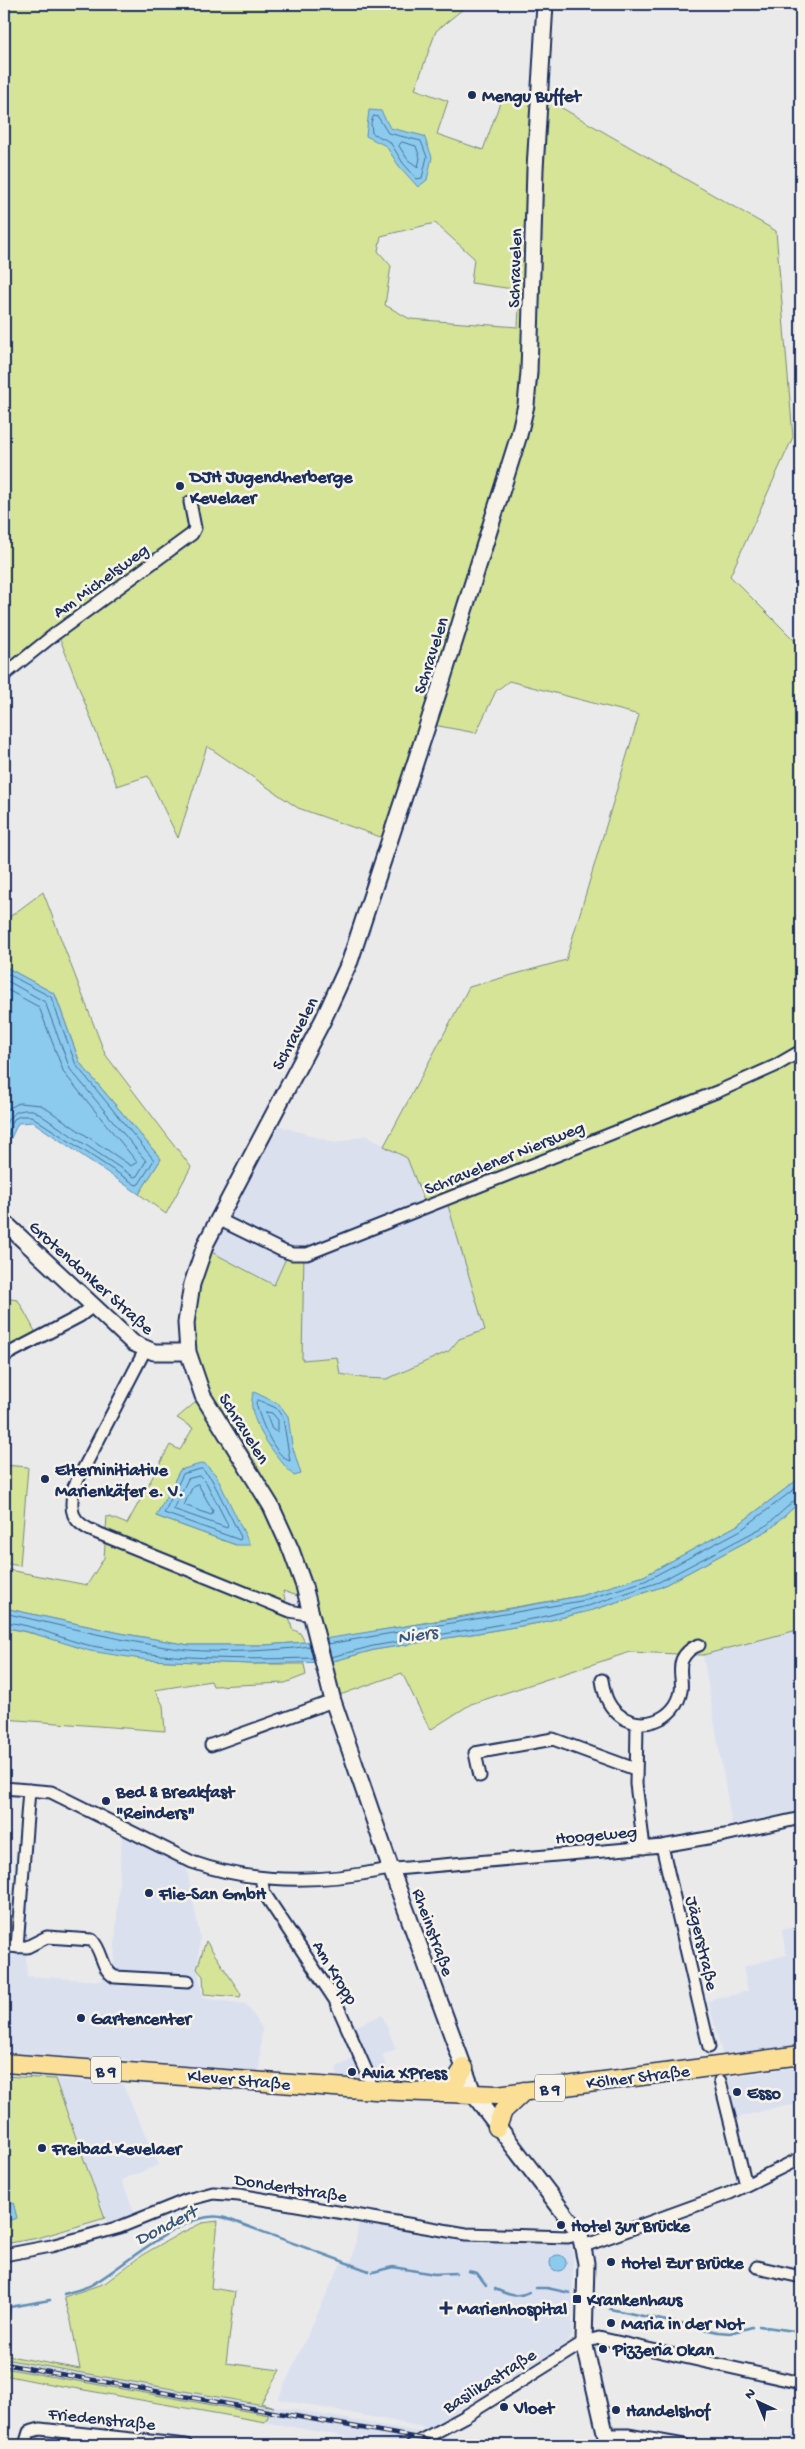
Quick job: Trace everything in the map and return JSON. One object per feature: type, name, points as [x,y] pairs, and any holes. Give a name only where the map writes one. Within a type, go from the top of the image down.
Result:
[{"type":"main road","name":"Schravelen","points":[[313,1622],[304,1586],[281,1526],[202,1396],[188,1352],[186,1323],[192,1284],[206,1243],[323,1020],[350,961],[446,668],[519,435],[526,405],[529,372],[535,169],[545,4]]},
{"type":"main road","name":"Grotendonker Straße","points":[[4,1222],[133,1343],[146,1350],[162,1353],[188,1352]]},
{"type":"main road","name":"Rheinstraße","points":[[313,1622],[333,1701],[390,1869],[474,2094],[582,2240]]},
{"type":"main road","name":"Kölner Straße","points":[[474,2094],[497,2095],[801,2056]]},
{"type":"main road","name":"Klever Straße","points":[[4,2063],[371,2090],[474,2094]]},
{"type":"main road","points":[[441,2093],[455,2082],[464,2068]]},
{"type":"main road","points":[[497,2127],[503,2111],[524,2091]]},
{"type":"main road","points":[[582,2240],[586,2262],[584,2342],[607,2440]]},
{"type":"street","name":"Am Michelsweg","points":[[4,675],[55,634],[192,534],[194,528],[190,502]]},
{"type":"street","name":"Schravelener Niersweg","points":[[218,1219],[283,1251],[292,1254],[307,1254],[719,1091],[775,1066],[801,1051]]},
{"type":"street","points":[[4,1356],[80,1316],[93,1306]]},
{"type":"street","points":[[146,1350],[74,1487],[71,1501],[75,1518],[87,1529],[313,1622]]},
{"type":"street","points":[[602,1680],[604,1693],[611,1706],[623,1718],[637,1723],[654,1721],[672,1710],[681,1690],[680,1667],[683,1658],[688,1651],[699,1645]]},
{"type":"street","points":[[211,1745],[333,1701]]},
{"type":"street","points":[[637,1723],[635,1768],[644,1848]]},
{"type":"street","points":[[480,1776],[475,1753],[553,1739],[635,1768]]},
{"type":"street","name":"Hoogeweg","points":[[4,1788],[51,1792],[192,1862],[214,1870],[261,1878],[299,1880],[338,1877],[390,1869],[662,1846],[726,1835],[801,1818]]},
{"type":"street","points":[[17,1947],[29,1790]]},
{"type":"street","name":"Jägerstraße","points":[[662,1846],[709,2047]]},
{"type":"street","name":"Am Kropp","points":[[261,1878],[264,1894],[336,2000],[369,2077],[371,2090]]},
{"type":"street","points":[[4,1946],[27,1947],[47,1936],[92,1940],[96,1944],[106,1968],[115,1977],[188,1980]]},
{"type":"street","points":[[720,2081],[746,2185]]},
{"type":"street","name":"Dondertstraße","points":[[4,2255],[51,2246],[120,2228],[187,2200],[213,2193],[239,2195],[466,2234],[568,2237],[582,2240],[730,2193],[801,2158]]},
{"type":"street","points":[[758,2267],[801,2276]]},
{"type":"street","points":[[584,2342],[599,2338],[801,2383]]},
{"type":"street","name":"Basilikastraße","points":[[412,2445],[464,2417],[584,2342]]},
{"type":"street","name":"Friedenstraße","points":[[25,2445],[29,2432],[40,2429],[186,2445]]},
{"type":"street","points":[[607,2440],[628,2435],[684,2445]]},
{"type":"shaded area","points":[[268,1122],[335,1143],[366,1135],[407,1158],[426,1206],[446,1198],[486,1330],[459,1339],[449,1351],[387,1379],[363,1378],[340,1374],[336,1357],[302,1360],[290,1250],[274,1286],[204,1248]]},
{"type":"shaded area","points":[[801,1629],[801,1810],[732,1825],[703,1655]]},
{"type":"shaded area","points":[[122,1834],[186,1864],[200,1937],[198,1966],[202,1998],[246,2004],[262,2028],[259,2073],[122,2059],[4,2054],[4,1954],[26,1955],[27,1976],[101,1981],[114,1963]]},
{"type":"shaded area","points":[[801,1927],[801,2047],[723,2057],[708,2001],[748,1991],[743,1967],[786,1955],[782,1929]]},
{"type":"shaded area","points":[[382,2015],[396,2049],[382,2055],[393,2082],[336,2079],[337,2067],[355,2058],[343,2032]]},
{"type":"shaded area","points":[[801,2067],[801,2104],[777,2107],[737,2118],[727,2077]]},
{"type":"shaded area","points":[[55,2079],[122,2083],[159,2165],[121,2180],[136,2215],[108,2226]]},
{"type":"shaded area","name":"Marienhospital","points":[[359,2223],[473,2242],[571,2245],[573,2256],[572,2336],[566,2344],[428,2428],[278,2399],[340,2265],[352,2260]]},
{"type":"shaded area","points":[[4,2359],[492,2445],[400,2445],[402,2444],[360,2436],[358,2439],[265,2422],[268,2415],[4,2368]]},
{"type":"shaded area","points":[[801,2415],[801,2445],[787,2445]]},
{"type":"green space","points":[[4,4],[469,4],[436,31],[415,89],[448,101],[437,134],[483,150],[501,100],[523,97],[548,100],[776,231],[793,437],[730,576],[801,647],[801,1477],[738,1525],[644,1576],[580,1596],[324,1640],[301,1597],[283,1591],[292,1629],[300,1633],[305,1642],[265,1645],[189,1645],[120,1633],[4,1608],[4,1569],[87,1585],[104,1558],[107,1516],[127,1524],[170,1445],[180,1450],[193,1428],[177,1418],[203,1396],[210,1396],[196,1356],[194,1342],[196,1302],[204,1248],[274,1285],[290,1249],[304,1251],[302,1360],[337,1357],[340,1374],[363,1378],[387,1379],[449,1351],[459,1339],[485,1330],[446,1199],[426,1206],[407,1158],[384,1146],[469,987],[566,960],[639,715],[509,681],[496,691],[476,733],[428,724],[389,840],[298,808],[207,746],[178,838],[148,776],[117,786],[55,626],[4,674]],"holes":[[[435,223],[474,258],[471,283],[520,290],[518,327],[410,319],[385,305],[391,266],[378,251],[381,236]],[[180,1470],[236,1545],[156,1516]]]},
{"type":"green space","points":[[43,892],[105,1054],[191,1167],[166,1214],[139,1194],[161,1159],[80,1063],[55,994],[4,966],[4,921]]},
{"type":"green space","points":[[4,1298],[18,1300],[36,1333],[4,1351]]},
{"type":"green space","points":[[4,1465],[28,1467],[20,1566],[4,1563]]},
{"type":"green space","points":[[801,1501],[801,1629],[703,1655],[630,1652],[471,1704],[430,1730],[402,1673],[337,1696],[330,1662],[374,1650],[539,1623],[593,1610],[661,1587],[770,1529]]},
{"type":"green space","points":[[4,1627],[147,1660],[304,1664],[306,1675],[285,1683],[213,1686],[211,1681],[155,1690],[163,1705],[165,1731],[4,1719]]},
{"type":"green space","points":[[206,1941],[241,1994],[240,1997],[204,1994],[203,1976],[197,1969]]},
{"type":"green space","name":"Freibad Kevelaer","points":[[4,2076],[55,2079],[105,2218],[38,2238],[4,2244]]},
{"type":"green space","points":[[218,2221],[211,2288],[235,2292],[226,2363],[280,2370],[261,2403],[274,2407],[4,2359],[4,2355],[80,2369],[71,2321],[64,2297],[105,2283],[142,2255],[179,2234],[202,2223]]},
{"type":"green space","points":[[4,2368],[269,2415],[265,2422],[39,2382],[4,2375]]},
{"type":"water","points":[[369,110],[381,111],[390,128],[424,136],[432,157],[427,180],[418,187],[399,166],[386,146],[366,136]]},
{"type":"water","points":[[4,966],[55,994],[80,1063],[161,1159],[139,1194],[33,1122],[18,1123],[4,1153]]},
{"type":"water","points":[[254,1392],[279,1404],[288,1416],[292,1445],[301,1474],[294,1476],[271,1448],[257,1425],[252,1402]]},
{"type":"water","points":[[204,1463],[216,1475],[250,1545],[236,1545],[156,1516],[180,1470]]},
{"type":"water","name":"Niers","points":[[801,1477],[801,1501],[770,1529],[661,1587],[593,1610],[539,1623],[374,1650],[330,1662],[251,1664],[147,1660],[90,1651],[32,1633],[4,1627],[4,1608],[120,1633],[189,1645],[265,1645],[305,1642],[464,1617],[580,1596],[644,1576],[738,1525]]},
{"type":"water","points":[[13,2202],[17,2218],[4,2222],[4,2204]]},
{"type":"water","points":[[555,2255],[561,2255],[566,2260],[564,2269],[555,2271],[550,2266],[550,2260]]},
{"type":"waterway","name":"Dondert","points":[[64,2294],[93,2284],[175,2229],[193,2221],[210,2217],[225,2218],[369,2271]]},
{"type":"waterway","name":"Dondert","points":[[373,2272],[393,2267],[434,2274],[456,2273]]},
{"type":"waterway","name":"Dondert","points":[[468,2271],[477,2273],[486,2285]]},
{"type":"waterway","name":"Dondert","points":[[536,2288],[547,2288],[570,2293]]},
{"type":"waterway","name":"Dondert","points":[[495,2289],[516,2295],[529,2292]]},
{"type":"waterway","name":"Dondert","points":[[5,2354],[10,2307],[50,2300]]},
{"type":"waterway","name":"Dondert","points":[[610,2309],[718,2332],[730,2333],[752,2327]]},
{"type":"waterway","name":"Dondert","points":[[759,2326],[801,2332]]},
{"type":"railway","points":[[4,2364],[457,2445]]},
{"type":"place","name":"Mengu Buffet","points":[[472,95]]},
{"type":"place","name":"DJH Jugendherberge Kevelaer","points":[[180,486]]},
{"type":"place","name":"Elterninitiative Marienkäfer e. V.","points":[[45,1479]]},
{"type":"place","name":"Bed & Breakfast \"Reinders\"","points":[[106,1801]]},
{"type":"place","name":"Flie-San GmbH","points":[[149,1893]]},
{"type":"place","name":"Gartencenter","points":[[81,2018]]},
{"type":"place","name":"Avia XPress","points":[[352,2072]]},
{"type":"place","name":"Esso","points":[[737,2092]]},
{"type":"place","name":"Freibad Kevelaer","points":[[42,2148]]},
{"type":"place","name":"Hotel zur Brücke","points":[[561,2225]]},
{"type":"place","name":"Hotel Zur Brücke","points":[[611,2262]]},
{"type":"place","name":"Krankenhaus","points":[[577,2299]]},
{"type":"place","name":"Marienhospital","points":[[446,2308]]},
{"type":"place","name":"Maria in der Not","points":[[611,2323]]},
{"type":"place","name":"Pizzeria Okan","points":[[603,2349]]},
{"type":"place","name":"Vloet","points":[[504,2407]]},
{"type":"place","name":"Handelshof","points":[[616,2410]]}]
